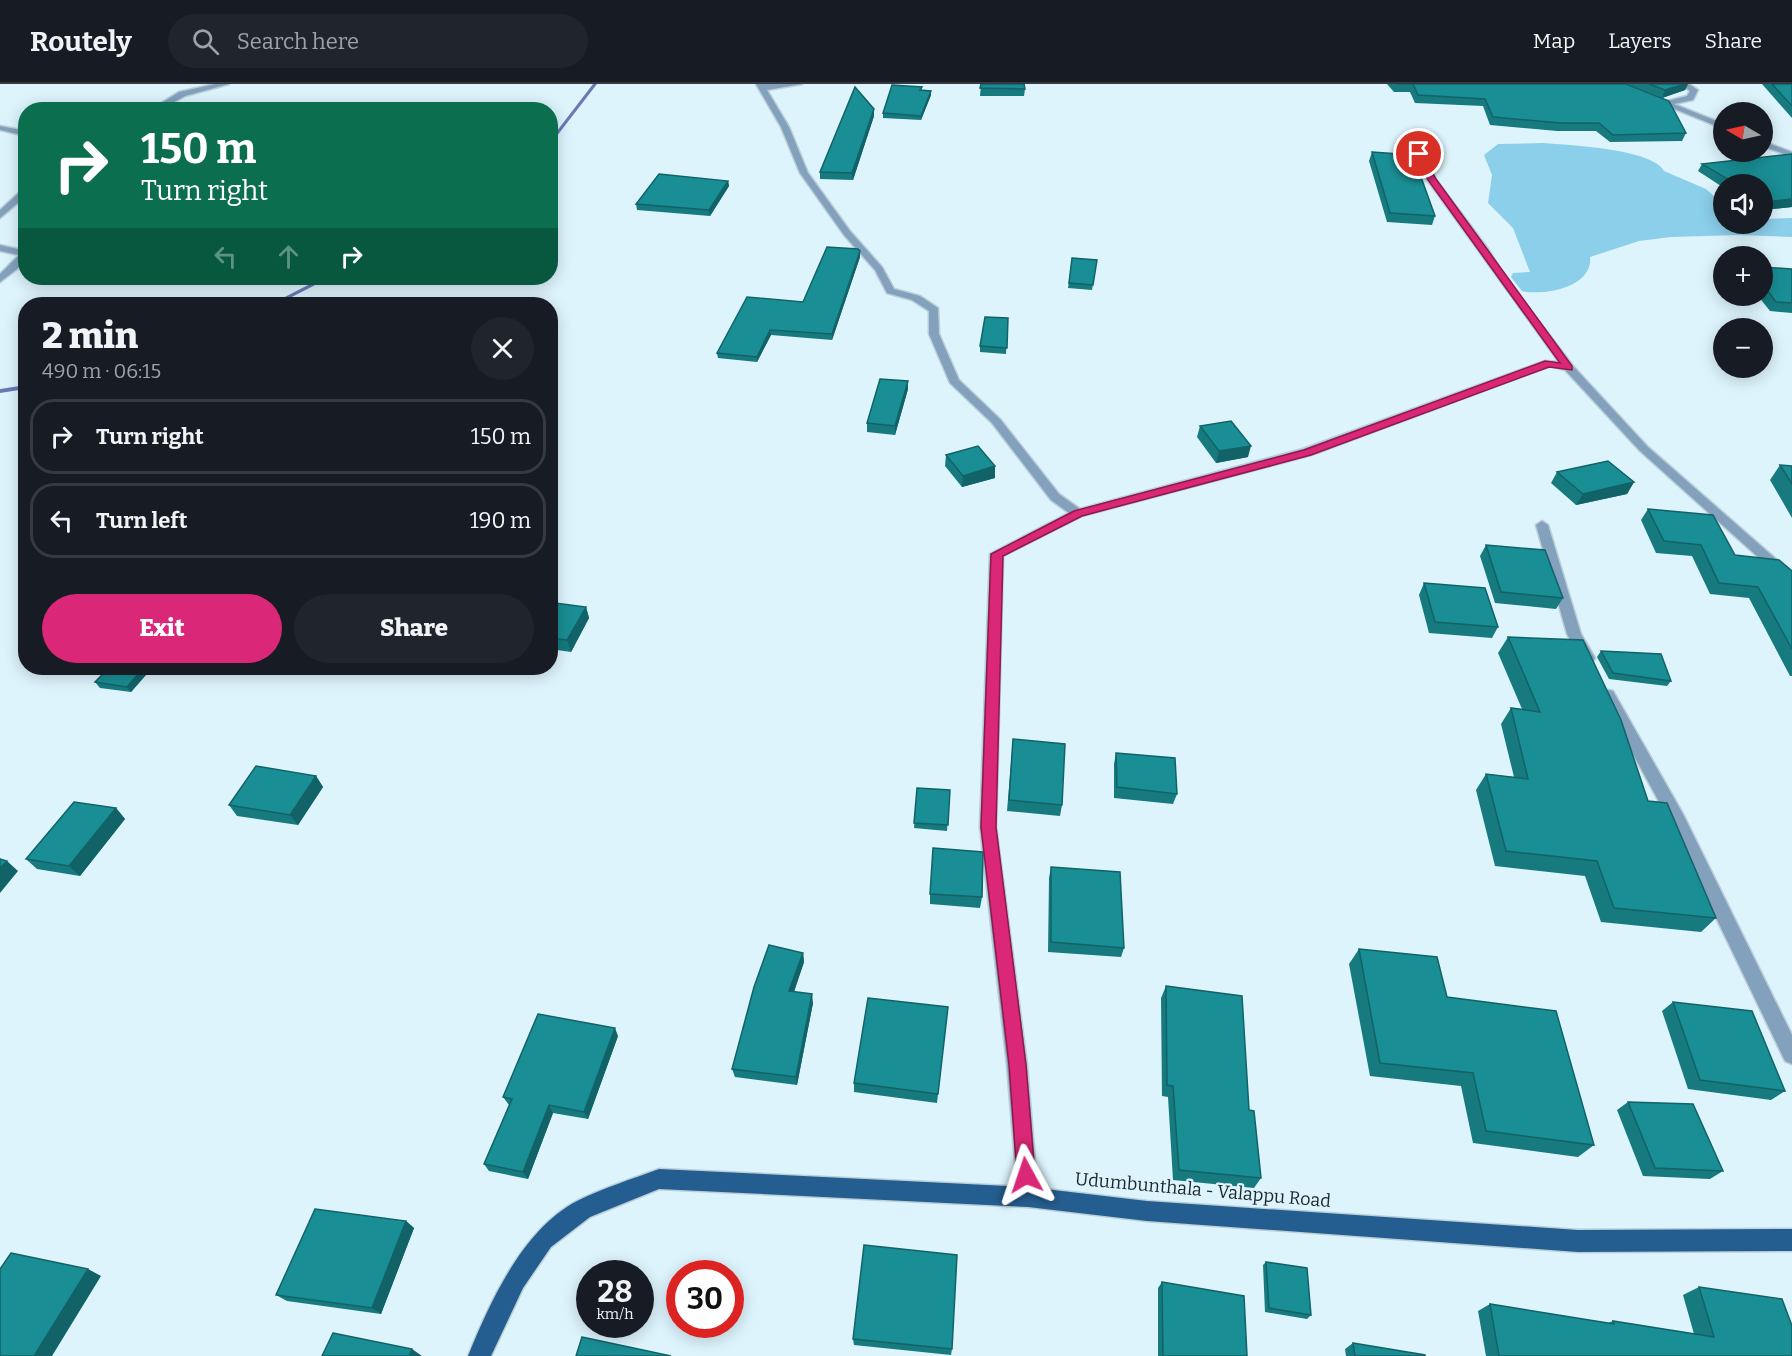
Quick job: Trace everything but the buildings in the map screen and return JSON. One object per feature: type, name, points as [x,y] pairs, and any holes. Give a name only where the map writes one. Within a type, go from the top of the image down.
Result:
[{"type":"main road","name":"Udumbunthala - Valappu Road","points":[[479,1356],[515,1280],[544,1240],[583,1209],[659,1179],[1028,1197],[1147,1210],[1578,1241],[1792,1240]]},
{"type":"street","points":[[168,102],[182,94],[225,84]]},
{"type":"street","points":[[798,84],[762,86],[785,127],[804,173],[847,233],[879,269],[890,291],[916,298],[934,310],[934,334],[954,381],[996,421],[1055,497],[1078,513]]},
{"type":"street","points":[[1666,104],[1690,98],[1694,90],[1684,84]]},
{"type":"street","points":[[1647,96],[1713,123]]},
{"type":"street","points":[[0,128],[18,132]]},
{"type":"street","points":[[1773,147],[1792,155]]},
{"type":"street","points":[[1419,154],[1432,180],[1485,251],[1501,278],[1569,368],[1644,449],[1792,580]]},
{"type":"street","points":[[0,215],[18,198]]},
{"type":"street","points":[[0,248],[18,252]]},
{"type":"street","points":[[0,279],[18,263]]},
{"type":"street","points":[[1028,1197],[1017,1065],[988,827],[997,554],[1078,513],[1308,452],[1549,363],[1569,368]]},
{"type":"street","points":[[1542,525],[1574,634],[1677,819],[1792,1055]]},
{"type":"shaded area","points":[[1544,143],[1590,147],[1644,158],[1657,164],[1664,171],[1706,189],[1713,195],[1713,234],[1773,234],[1773,219],[1792,218],[1792,237],[1739,235],[1671,237],[1639,241],[1590,257],[1589,267],[1584,276],[1566,287],[1543,292],[1522,291],[1511,277],[1513,273],[1530,272],[1513,228],[1488,203],[1492,175],[1484,155],[1498,144]]},
{"type":"waterway","points":[[558,133],[595,84]]},
{"type":"waterway","points":[[288,297],[312,285]]},
{"type":"waterway","points":[[0,391],[18,388]]},
{"type":"route","points":[[1026,1175],[1017,1065],[988,827],[997,554],[1078,513],[1308,452],[1549,363],[1569,368],[1501,278],[1485,251],[1432,180],[1419,154]]}]
